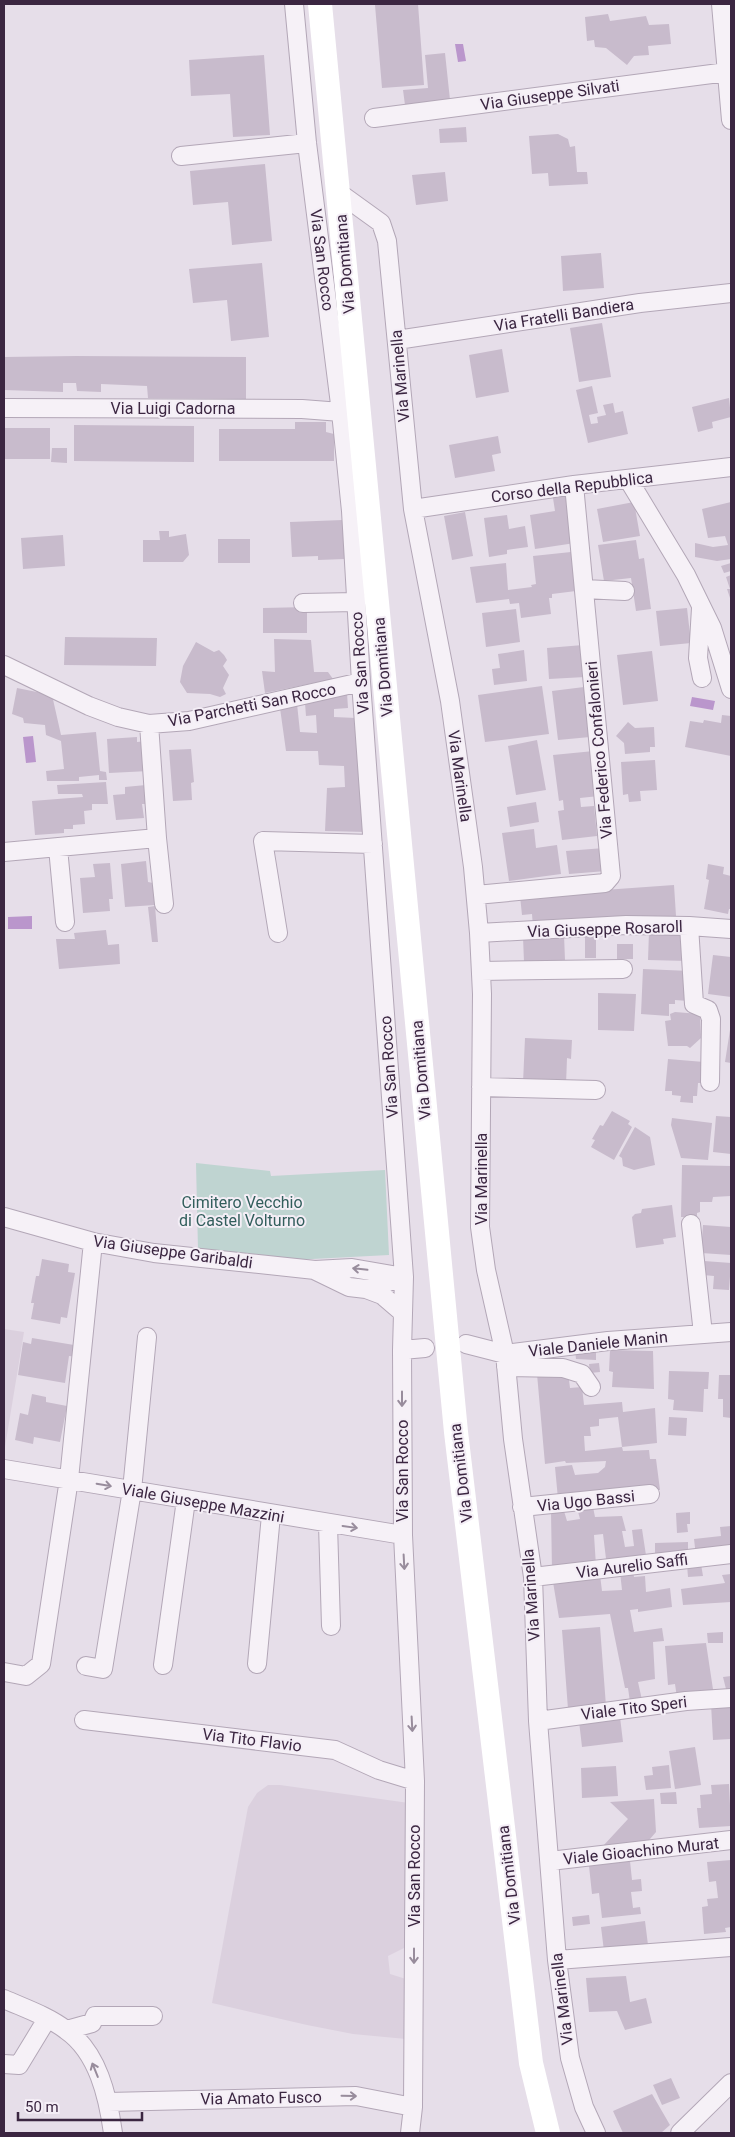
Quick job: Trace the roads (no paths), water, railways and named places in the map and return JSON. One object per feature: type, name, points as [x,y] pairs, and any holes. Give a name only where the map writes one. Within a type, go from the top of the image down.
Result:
[{"type":"street","name":"Via San Rocco","points":[[294,4],[307,143],[341,412],[351,512],[361,682],[404,1277],[402,1350],[403,1535],[415,1781],[413,2107],[410,2133]]},
{"type":"street","name":"Via Domitiana","points":[[320,4],[456,1432],[532,2063],[548,2133]]},
{"type":"street","points":[[721,4],[731,120]]},
{"type":"street","name":"Via Giuseppe Silvati","points":[[374,118],[726,72]]},
{"type":"street","points":[[181,156],[307,143]]},
{"type":"street","points":[[338,192],[380,223]]},
{"type":"street","points":[[340,219],[362,219],[380,223]]},
{"type":"street","name":"Via Marinella","points":[[380,223],[387,241],[413,509],[450,701],[476,895],[480,933],[481,972],[480,1227],[486,1270],[506,1360],[513,1439],[533,1578],[538,1721],[557,1960],[570,2058],[584,2107],[596,2133]]},
{"type":"street","name":"Via Fratelli Bandiera","points":[[397,340],[640,303],[731,293]]},
{"type":"street","name":"Via Luigi Cadorna","points":[[4,408],[302,408],[341,412]]},
{"type":"street","name":"Corso della Repubblica","points":[[413,509],[574,485],[731,467]]},
{"type":"street","points":[[628,479],[686,575],[701,605],[712,628],[731,689]]},
{"type":"street","name":"Via Federico Confalonieri","points":[[476,895],[605,883],[610,879],[574,485]]},
{"type":"street","points":[[584,589],[625,591]]},
{"type":"street","points":[[303,603],[356,602]]},
{"type":"street","points":[[701,605],[698,658],[702,678]]},
{"type":"street","name":"Via Parchetti San Rocco","points":[[4,665],[90,706],[118,717],[149,724],[190,721],[361,682]]},
{"type":"street","points":[[149,724],[164,904]]},
{"type":"street","points":[[4,852],[157,838]]},
{"type":"street","points":[[278,933],[263,841],[373,844]]},
{"type":"street","points":[[58,848],[65,922]]},
{"type":"street","name":"Via Giuseppe Rosaroll","points":[[480,933],[626,924],[731,929]]},
{"type":"street","points":[[689,926],[694,1004],[708,1010],[711,1019],[710,1082]]},
{"type":"street","points":[[481,972],[623,968]]},
{"type":"street","points":[[481,1088],[596,1090]]},
{"type":"street","name":"Via Giuseppe Garibaldi","points":[[4,1217],[93,1242],[154,1253],[315,1270],[352,1268],[404,1277]]},
{"type":"street","points":[[692,1224],[703,1334]]},
{"type":"street","points":[[4,1672],[26,1676],[41,1664],[69,1479],[93,1242]]},
{"type":"street","name":"Via Giuseppe Garibaldi","points":[[315,1270],[349,1287],[366,1289],[382,1295],[403,1313]]},
{"type":"street","points":[[366,1289],[404,1277]]},
{"type":"street","name":"Viale Daniele Manin","points":[[466,1344],[506,1360],[608,1341],[731,1332]]},
{"type":"street","points":[[86,1666],[103,1668],[132,1490],[147,1337]]},
{"type":"street","points":[[402,1350],[426,1348]]},
{"type":"street","points":[[506,1360],[562,1368],[582,1374],[591,1387]]},
{"type":"street","name":"Viale Giuseppe Mazzini","points":[[4,1470],[69,1479],[271,1515],[403,1535]]},
{"type":"street","name":"Via Ugo Bassi","points":[[522,1507],[650,1494]]},
{"type":"street","points":[[163,1665],[186,1500]]},
{"type":"street","points":[[257,1664],[271,1515]]},
{"type":"street","points":[[328,1524],[331,1626]]},
{"type":"street","name":"Via Aurelio Saffi","points":[[533,1578],[731,1554]]},
{"type":"street","name":"Viale Tito Speri","points":[[538,1721],[686,1701],[731,1698]]},
{"type":"street","name":"Via Tito Flavio","points":[[84,1720],[335,1750],[379,1770],[415,1781]]},
{"type":"street","name":"Viale Gioachino Murat","points":[[550,1861],[731,1840]]},
{"type":"street","points":[[557,1960],[731,1947]]},
{"type":"street","points":[[4,1999],[67,2030],[90,2056],[108,2102],[113,2133]]},
{"type":"street","points":[[67,2030],[92,2023],[95,2016],[153,2016]]},
{"type":"street","points":[[4,2064],[19,2065],[47,2019]]},
{"type":"street","points":[[680,2133],[731,2082]]},
{"type":"street","name":"Via Amato Fusco","points":[[108,2102],[356,2096],[413,2107]]},
{"type":"park label","name":"Cimitero Vecchio di Castel Volturno","points":[[242,1211]]}]
